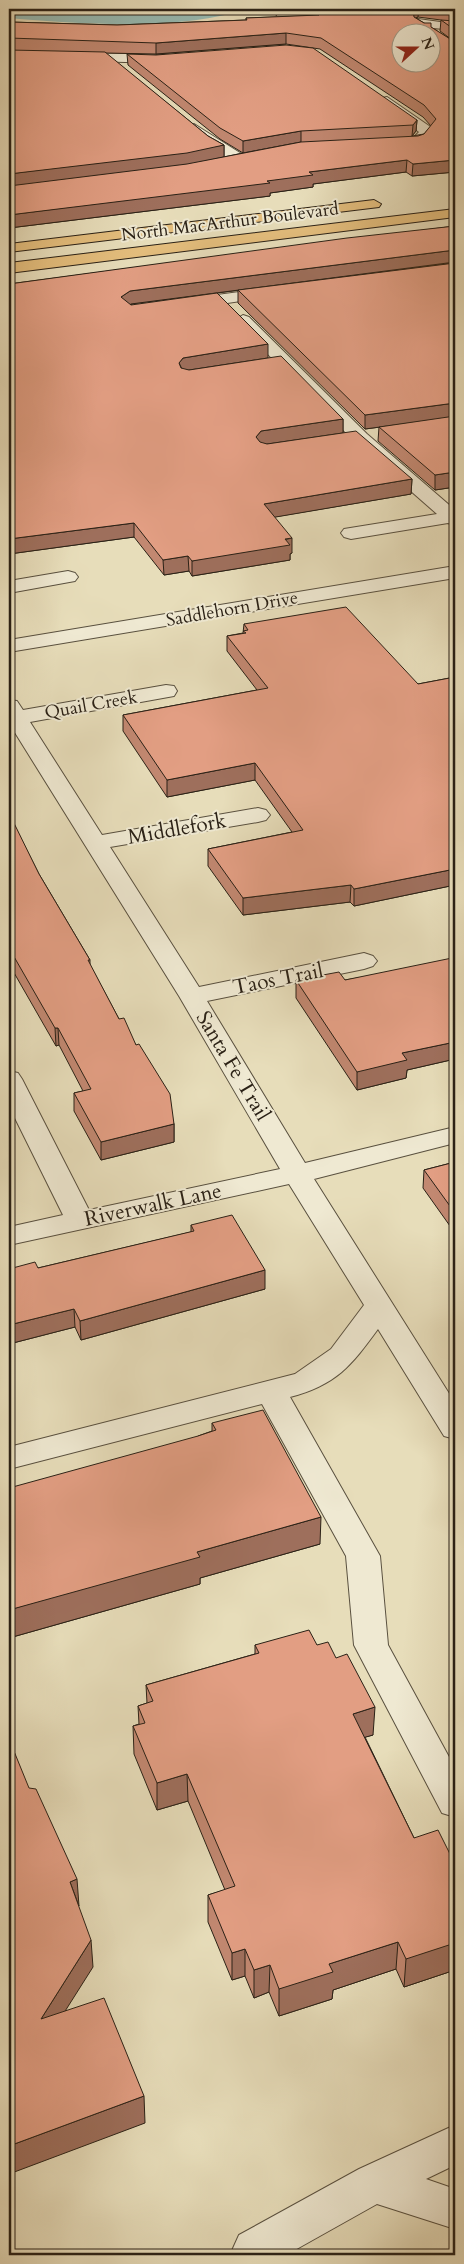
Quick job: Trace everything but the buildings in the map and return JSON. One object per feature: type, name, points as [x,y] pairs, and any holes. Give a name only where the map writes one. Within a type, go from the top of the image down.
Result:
[{"type":"main road","name":"North MacArthur Boulevard","points":[[9,248],[386,202]]},
{"type":"main road","name":"North MacArthur Boulevard","points":[[9,268],[455,213]]},
{"type":"street","points":[[449,27],[455,17]]},
{"type":"street","points":[[9,55],[110,59],[174,59]]},
{"type":"street","points":[[110,59],[124,72]]},
{"type":"street","points":[[380,96],[428,131],[418,142],[383,144]]},
{"type":"street","points":[[184,120],[214,144],[248,159],[218,166]]},
{"type":"street","points":[[167,306],[291,290]]},
{"type":"street","points":[[222,299],[362,438],[453,518]]},
{"type":"street","points":[[265,365],[284,362]]},
{"type":"street","points":[[343,441],[380,435]]},
{"type":"street","points":[[351,532],[453,518]]},
{"type":"street","name":"Saddlehorn Drive","points":[[9,646],[455,572]]},
{"type":"street","points":[[9,587],[68,577]]},
{"type":"street","name":"Quail Creek","points":[[12,712],[166,691]]},
{"type":"street","name":"Santa Fe Trail","points":[[12,712],[192,996],[297,1174],[455,1428]]},
{"type":"street","name":"Middlefork","points":[[95,843],[258,815]]},
{"type":"street","name":"Taos Trail","points":[[192,996],[364,961]]},
{"type":"street","points":[[9,1080],[80,1221]]},
{"type":"street","name":"Riverwalk Lane","points":[[9,1236],[297,1174],[455,1135]]},
{"type":"street","points":[[9,1458],[305,1382],[342,1356],[379,1306]]},
{"type":"street","points":[[271,1390],[362,1556],[371,1645],[455,1802]]},
{"type":"street","points":[[252,2255],[254,2250],[374,2183],[455,2144]]},
{"type":"street","points":[[374,2183],[455,2209]]},
{"type":"path","points":[[72,9],[140,9]]},
{"type":"path","points":[[278,19],[274,11],[280,9]]},
{"type":"waterway","points":[[9,12],[36,15],[118,18],[200,13],[227,9]]}]
